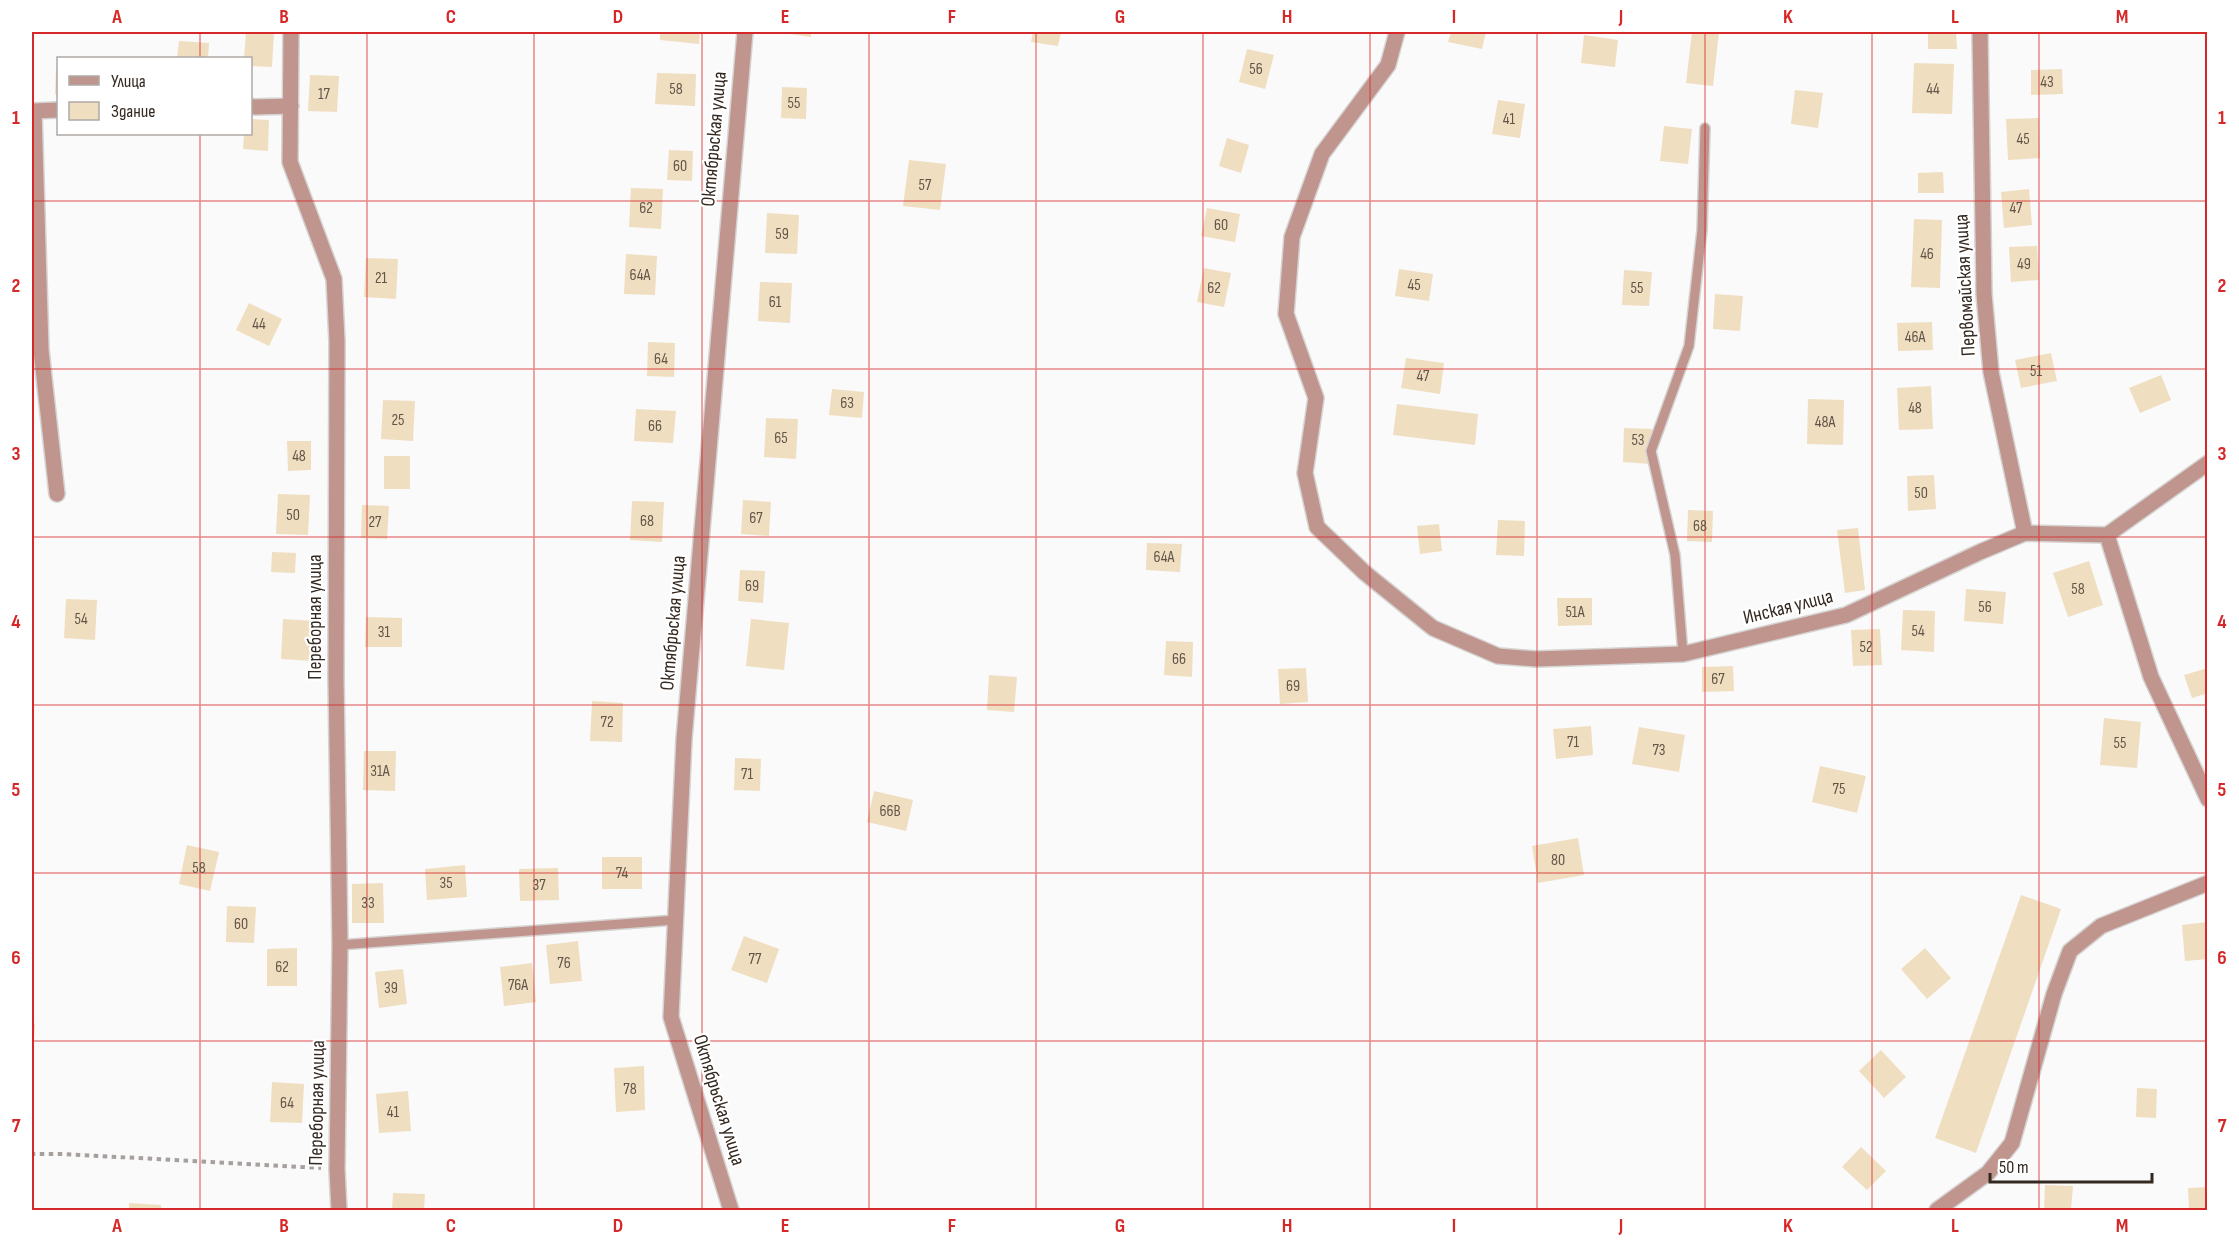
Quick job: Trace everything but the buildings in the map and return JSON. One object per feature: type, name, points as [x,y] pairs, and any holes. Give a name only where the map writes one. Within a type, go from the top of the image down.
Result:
[{"type":"street","name":"Переборная улица","points":[[291,32],[290,162],[334,279],[337,341],[336,678],[340,945],[337,1169],[339,1210]]},
{"type":"street","name":"Октябрьская улица","points":[[731,1210],[671,1017],[684,739],[745,32]]},
{"type":"street","name":"Инская улица","points":[[1397,32],[1388,65],[1322,154],[1292,237],[1286,314],[1316,398],[1305,473],[1317,527],[1365,573],[1433,628],[1498,657],[1536,659],[1683,654],[1846,615],[2025,533],[2107,535]]},
{"type":"street","name":"Первомайская улица","points":[[1980,32],[1984,294],[1987,328],[1991,372],[2025,533]]},
{"type":"street","points":[[252,107],[291,106]]},
{"type":"street","points":[[57,110],[33,111],[36,351],[57,494]]},
{"type":"street","points":[[2208,463],[2107,535],[2151,677],[2208,800]]},
{"type":"street","points":[[1937,1210],[1988,1173],[2012,1143],[2054,994],[2070,951],[2100,926],[2208,883]]},
{"type":"lane","points":[[1683,654],[1675,555],[1651,451],[1689,346],[1702,230],[1705,128]]},
{"type":"lane","points":[[340,945],[675,920]]},
{"type":"path","points":[[32,1156],[33,1154],[63,1154],[337,1169]]}]
